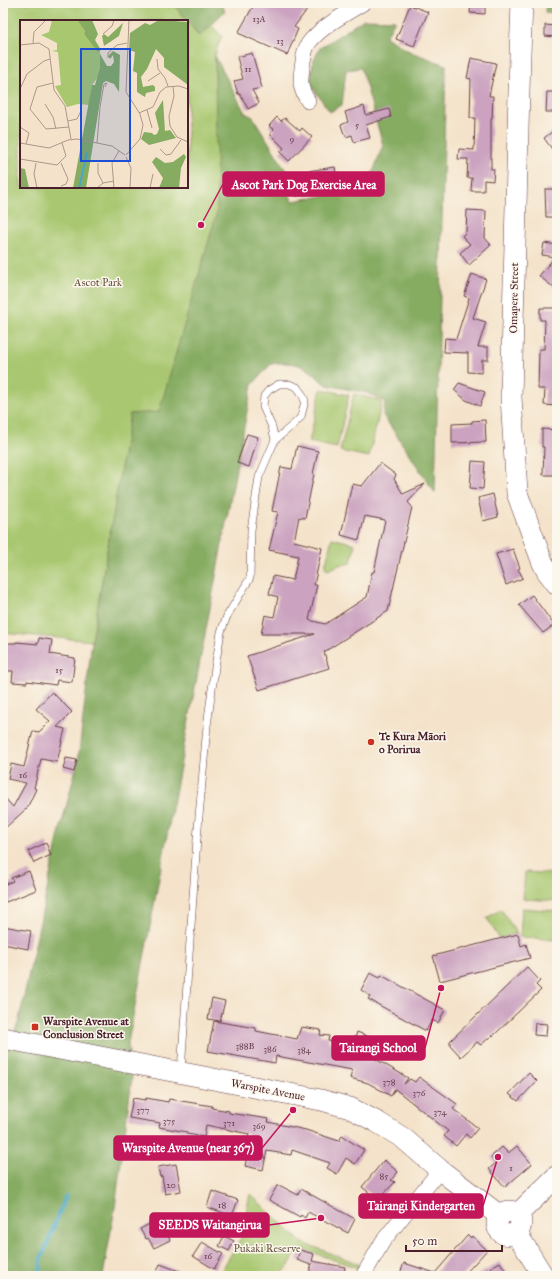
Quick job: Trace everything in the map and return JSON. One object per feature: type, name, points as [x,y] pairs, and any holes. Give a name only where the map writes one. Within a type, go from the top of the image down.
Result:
[{"type":"main road","name":"Omapere Street","points":[[522,3],[511,397],[517,493],[542,561],[557,584]]},
{"type":"main road","name":"Warspite Avenue","points":[[3,1038],[321,1100],[350,1108],[403,1138],[440,1170],[511,1221],[543,1276]]},
{"type":"main road","points":[[511,1221],[557,1176]]},
{"type":"street","points":[[308,101],[301,90],[302,67],[307,46],[323,30],[363,3]]},
{"type":"street","points":[[363,1276],[383,1241],[440,1170]]},
{"type":"lane","points":[[180,1073],[198,832],[207,726],[214,667],[221,632],[227,616],[250,578],[251,530],[259,477],[275,440],[301,417],[305,401],[302,394],[296,387],[289,384],[279,384],[269,390],[264,396],[263,407],[272,427],[275,440]]},
{"type":"green space","name":"Ascot Park","points":[[3,3],[173,3],[186,20],[20,20],[20,188],[188,188],[188,22],[199,36],[211,25],[222,36],[215,56],[216,126],[243,263],[159,413],[130,414],[92,641],[3,633]]},
{"type":"green space","points":[[173,3],[220,3],[225,11],[199,36],[188,20],[186,20]]},
{"type":"green space","points":[[546,3],[557,3],[557,16],[545,12]]},
{"type":"green space","points":[[364,19],[395,20],[386,37],[411,52],[446,65],[435,493],[383,415],[385,401],[367,393],[327,385],[308,369],[292,364],[271,364],[252,385],[128,1043],[132,1078],[115,1207],[103,1276],[3,1276],[3,1056],[18,1024],[59,834],[78,761],[92,641],[130,414],[159,412],[217,212],[215,56],[245,113],[253,117],[285,169],[290,196],[293,201],[349,191],[373,172],[383,145],[361,68],[346,70],[342,105],[330,112],[310,84],[313,62],[320,48]]},
{"type":"green space","points":[[321,389],[349,395],[337,448],[309,442]]},
{"type":"green space","points":[[354,394],[382,401],[369,457],[340,451]]},
{"type":"green space","points":[[332,538],[355,544],[351,563],[339,565],[328,570],[325,567]]},
{"type":"green space","points":[[525,872],[557,874],[557,901],[523,899]]},
{"type":"green space","points":[[522,908],[557,911],[557,940],[520,937]]},
{"type":"green space","points":[[501,909],[517,934],[499,938],[487,918]]},
{"type":"green space","name":"Pukaki Reserve","points":[[250,1194],[301,1242],[359,1264],[358,1268],[299,1248],[288,1267],[280,1276],[218,1276],[241,1238]]},
{"type":"building","points":[[255,3],[312,3],[294,27],[298,29],[287,55],[238,33]]},
{"type":"building","points":[[471,3],[485,3],[485,14],[470,13]]},
{"type":"building","points":[[410,5],[428,12],[414,46],[396,39]]},
{"type":"building","points":[[545,25],[557,26],[557,37],[545,36]]},
{"type":"building","points":[[252,53],[262,88],[252,90],[259,103],[248,109],[240,94],[238,94],[234,81],[243,79],[237,57]]},
{"type":"building","points":[[471,58],[496,63],[489,96],[493,96],[491,119],[491,169],[494,169],[493,181],[484,180],[484,191],[471,191],[472,178],[467,178],[468,159],[458,159],[459,149],[474,150],[475,118],[470,118],[471,79],[467,78]]},
{"type":"building","points":[[547,92],[557,92],[557,112],[546,112]]},
{"type":"building","points":[[364,106],[366,115],[389,109],[391,117],[366,125],[370,138],[354,142],[352,135],[346,137],[341,125],[348,122],[345,112]]},
{"type":"building","points":[[277,117],[281,121],[285,118],[300,131],[302,128],[312,137],[289,161],[280,152],[284,148],[270,134],[274,130],[269,126]]},
{"type":"building","points":[[557,128],[557,156],[544,138]]},
{"type":"building","points":[[335,167],[337,179],[344,178],[345,189],[296,196],[294,182],[309,179],[307,171]]},
{"type":"building","points":[[545,189],[557,189],[557,217],[546,217]]},
{"type":"building","points":[[467,210],[486,211],[485,238],[491,245],[469,265],[460,253],[470,244],[462,236],[466,232]]},
{"type":"building","points":[[544,243],[557,245],[557,290],[539,276],[555,257],[542,255]]},
{"type":"building","points":[[472,274],[486,279],[473,318],[486,322],[478,347],[488,347],[488,360],[482,360],[482,373],[468,372],[468,353],[444,352],[445,338],[456,339],[469,298],[464,296]]},
{"type":"building","points":[[540,308],[557,308],[557,406],[544,405],[545,389],[538,389],[539,349],[544,349],[545,320],[540,320]]},
{"type":"building","points":[[459,383],[485,392],[480,406],[466,400],[454,390]]},
{"type":"building","points":[[485,420],[486,442],[452,443],[452,424],[472,423],[472,421]]},
{"type":"building","points":[[542,429],[557,430],[557,475],[543,475],[544,447],[542,447]]},
{"type":"building","points":[[247,434],[258,437],[249,467],[237,463]]},
{"type":"building","points":[[297,446],[318,451],[305,518],[299,517],[294,541],[322,548],[314,585],[317,585],[309,620],[325,624],[367,597],[385,520],[365,516],[359,540],[341,535],[352,484],[362,486],[380,463],[396,475],[394,479],[403,494],[425,484],[408,502],[412,507],[388,611],[324,652],[329,668],[259,690],[247,656],[315,634],[261,634],[265,615],[274,617],[278,597],[269,594],[273,576],[293,580],[298,556],[269,550],[278,512],[272,511],[281,467],[292,469]]},
{"type":"building","points":[[472,461],[485,462],[483,489],[470,488]]},
{"type":"building","points":[[493,494],[498,517],[483,521],[478,498]]},
{"type":"building","points":[[513,549],[520,568],[518,569],[523,578],[506,585],[496,554]]},
{"type":"building","points":[[532,595],[554,625],[543,633],[519,605]]},
{"type":"building","points":[[39,638],[52,640],[50,654],[75,658],[72,682],[57,680],[56,685],[27,681],[27,683],[12,682],[13,671],[3,671],[3,643],[16,642],[38,644]]},
{"type":"building","points":[[52,692],[72,712],[57,727],[65,729],[57,762],[41,759],[34,788],[36,789],[27,808],[4,829],[3,796],[13,807],[26,783],[8,779],[11,764],[24,767],[33,731],[39,732],[50,721],[36,709]]},
{"type":"building","points":[[66,758],[77,760],[74,772],[63,769]]},
{"type":"building","points":[[46,843],[51,855],[34,863],[28,851]]},
{"type":"building","points":[[29,871],[36,890],[6,902],[3,894],[3,885],[13,881],[11,878]]},
{"type":"building","points":[[3,926],[31,931],[28,949],[3,944]]},
{"type":"building","points":[[518,934],[521,946],[526,944],[530,958],[440,981],[433,956]]},
{"type":"building","points":[[527,967],[540,981],[536,985],[541,990],[493,1036],[492,1035],[481,1045],[477,1042],[461,1057],[450,1045],[450,1041]]},
{"type":"building","points":[[370,973],[380,978],[381,975],[445,1010],[438,1023],[432,1020],[426,1031],[368,999],[370,996],[361,990]]},
{"type":"building","points":[[212,998],[225,1001],[220,1021],[208,1019]]},
{"type":"building","points":[[214,1021],[256,1028],[256,1031],[297,1039],[301,1027],[321,1030],[320,1035],[329,1036],[328,1041],[353,1045],[357,1032],[367,1036],[361,1054],[374,1058],[408,1078],[404,1084],[410,1079],[415,1082],[419,1077],[457,1104],[453,1109],[478,1128],[470,1138],[466,1134],[456,1146],[444,1136],[448,1131],[395,1089],[391,1096],[368,1083],[350,1078],[352,1070],[276,1056],[275,1063],[208,1051]]},
{"type":"building","points":[[535,1023],[547,1024],[546,1036],[534,1035]]},
{"type":"building","points":[[529,1073],[537,1081],[518,1101],[509,1094]]},
{"type":"building","points":[[133,1098],[145,1100],[146,1098],[168,1102],[169,1099],[212,1106],[212,1108],[229,1111],[229,1113],[269,1119],[268,1122],[306,1130],[339,1141],[342,1136],[364,1150],[355,1164],[346,1158],[337,1174],[327,1168],[330,1163],[292,1150],[291,1155],[267,1151],[263,1170],[245,1166],[250,1142],[247,1142],[249,1134],[206,1125],[204,1137],[159,1127],[160,1123],[129,1118]]},
{"type":"building","points":[[517,1146],[532,1164],[505,1187],[489,1169],[496,1163],[491,1157],[502,1147],[508,1153]]},
{"type":"building","points":[[384,1160],[398,1172],[391,1180],[395,1182],[378,1200],[362,1187]]},
{"type":"building","points":[[176,1164],[181,1191],[165,1194],[162,1176],[160,1177],[158,1167]]},
{"type":"building","points":[[277,1186],[281,1186],[298,1195],[301,1189],[355,1219],[348,1233],[308,1212],[305,1218],[301,1215],[300,1217],[269,1200]]},
{"type":"building","points":[[212,1191],[238,1200],[232,1216],[207,1207]]},
{"type":"building","points":[[159,1219],[170,1240],[154,1248],[140,1229]]},
{"type":"building","points":[[468,1235],[471,1238],[472,1236],[487,1250],[463,1276],[399,1276],[404,1263],[435,1273]]},
{"type":"building","points":[[224,1236],[234,1241],[229,1251],[219,1246]]},
{"type":"building","points":[[202,1242],[223,1254],[214,1269],[193,1256]]},
{"type":"building","points":[[300,1250],[314,1254],[312,1261],[345,1267],[343,1276],[313,1276],[313,1274],[309,1274],[312,1263],[311,1265],[297,1260]]},
{"type":"building","points":[[500,1262],[509,1276],[476,1276]]},
{"type":"building","points":[[160,1264],[190,1275],[155,1276]]},
{"type":"waterway","points":[[40,1276],[41,1259],[66,1196]]},
{"type":"place","name":"Ascot Park Dog Exercise Area","points":[[201,225]]},
{"type":"place","name":"Te Kura Māori o Porirua","points":[[371,742]]},
{"type":"place","name":"Tairangi School","points":[[441,988]]},
{"type":"place","name":"Warspite Avenue at Conclusion Street","points":[[35,1027]]},
{"type":"place","name":"Warspite Avenue (near 367)","points":[[293,1110]]},
{"type":"place","name":"Tairangi Kindergarten","points":[[498,1157]]},
{"type":"place","name":"SEEDS Waitangirua","points":[[321,1218]]}]
